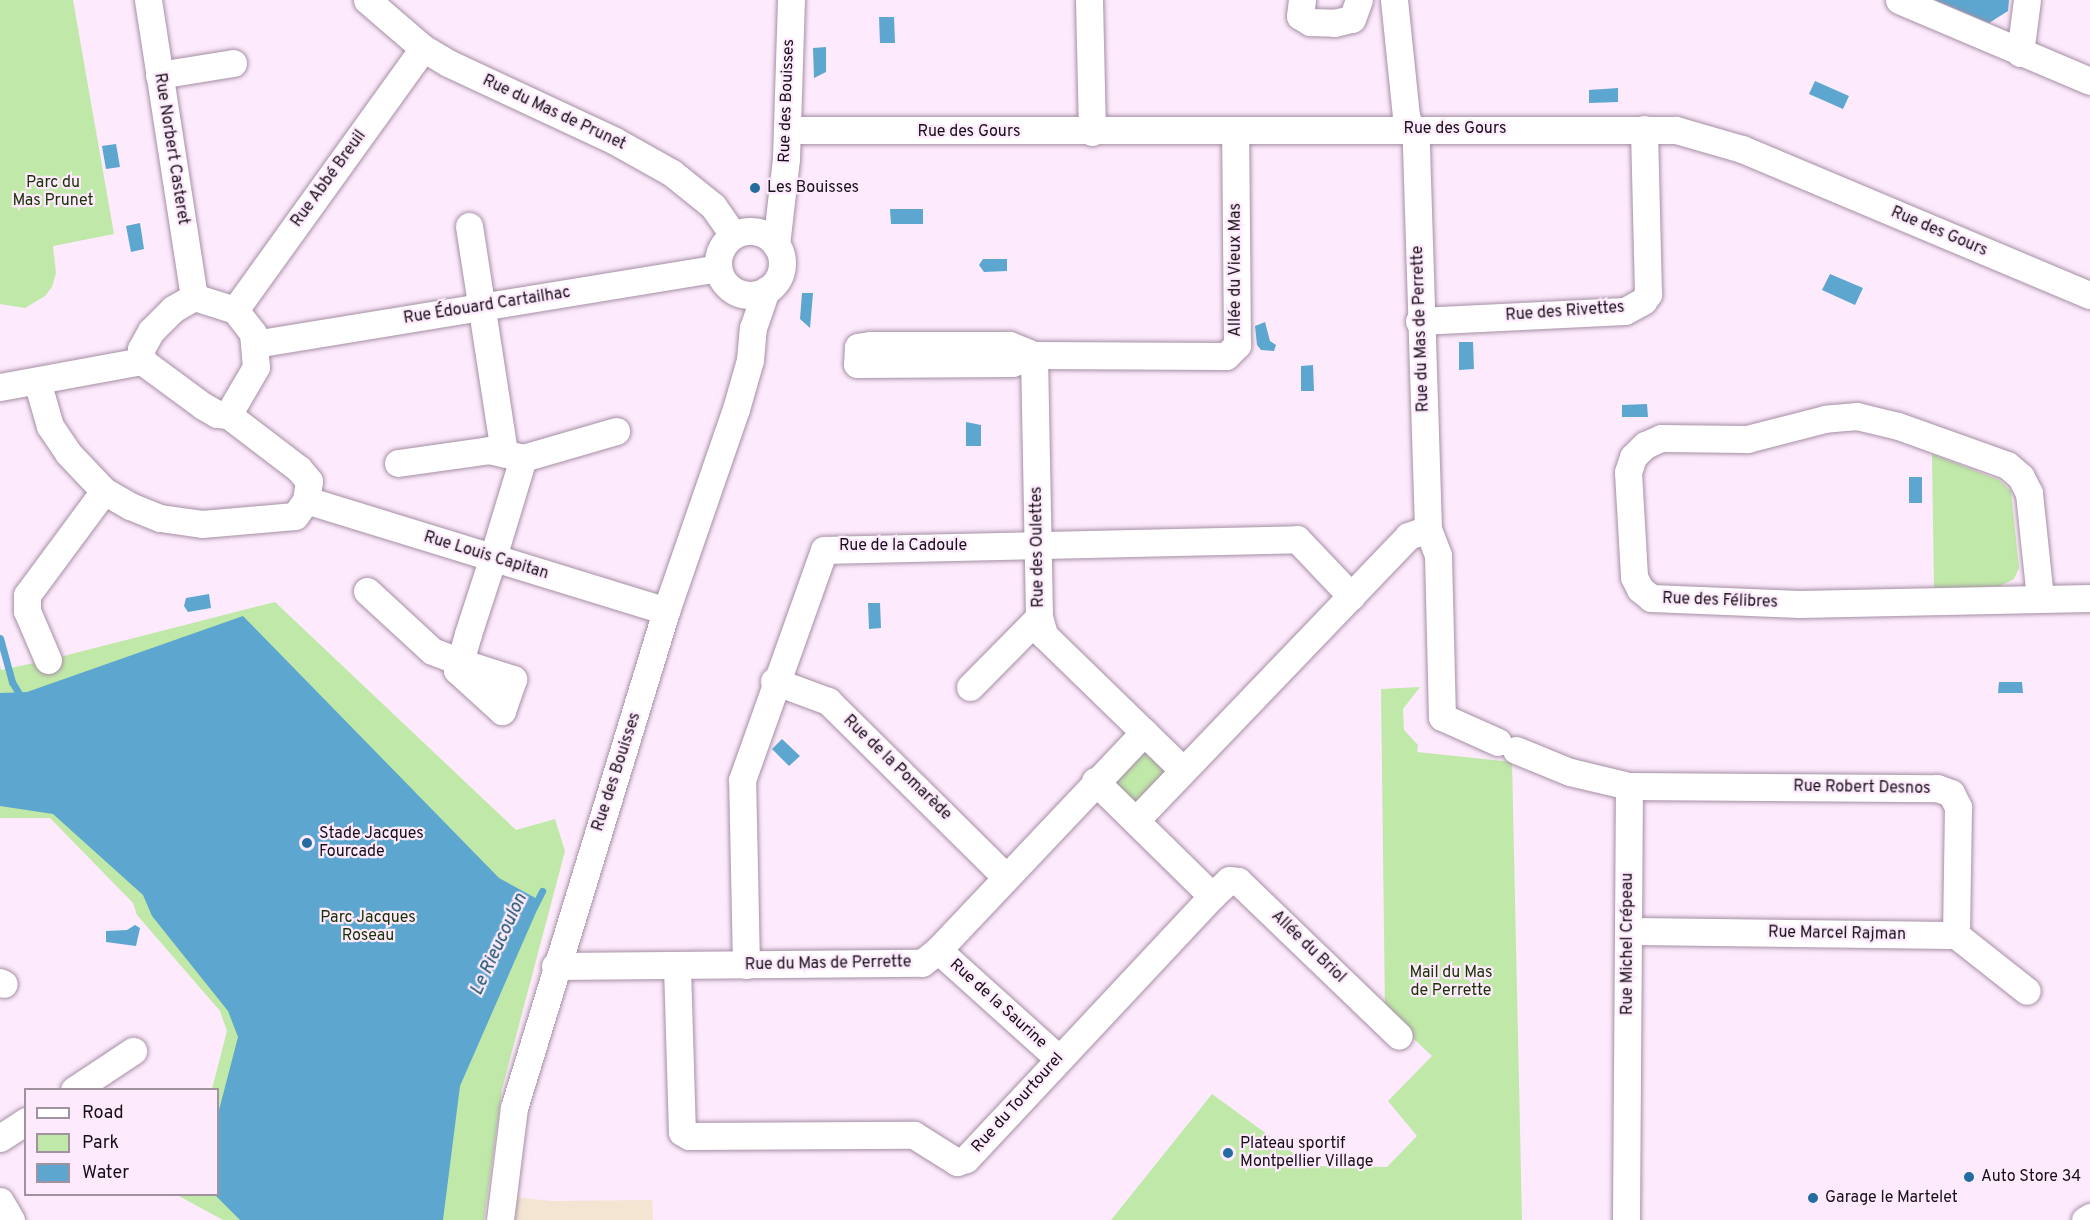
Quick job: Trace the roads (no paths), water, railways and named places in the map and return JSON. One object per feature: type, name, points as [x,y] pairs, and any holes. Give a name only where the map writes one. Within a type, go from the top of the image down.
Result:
[{"type":"street","name":"Rue Norbert Casteret","points":[[148,0],[194,297]]},
{"type":"street","name":"Rue du Mas de Prunet","points":[[367,0],[423,48],[615,141],[672,173],[713,206],[741,233]]},
{"type":"street","name":"Rue des Bouisses","points":[[776,245],[787,130],[791,0]]},
{"type":"street","points":[[1089,0],[1092,132]]},
{"type":"street","points":[[1302,0],[1300,16],[1310,22],[1334,23],[1352,19],[1359,0]]},
{"type":"street","name":"Rue du Mas de Perrette","points":[[1394,0],[1406,116],[1416,140],[1419,321],[1428,529],[1438,555],[1442,717],[1570,772],[1629,786]]},
{"type":"street","points":[[1899,0],[2020,54],[2090,81]]},
{"type":"street","points":[[2020,54],[2027,0]]},
{"type":"street","name":"Rue Abbé Breuil","points":[[235,309],[423,48]]},
{"type":"street","points":[[159,75],[233,63]]},
{"type":"street","name":"Rue des Gours","points":[[787,130],[1092,132],[1411,129],[1676,130],[1742,149],[2090,295]]},
{"type":"street","name":"Rue des Rivettes","points":[[1419,321],[1625,311],[1643,302],[1648,294],[1644,129]]},
{"type":"street","name":"Allée du Vieux Mas","points":[[1034,355],[1010,345],[870,345],[858,347],[857,364],[1012,363],[1034,355],[1226,356],[1237,345],[1235,131]]},
{"type":"street","points":[[753,328],[725,279],[721,249],[780,202]]},
{"type":"street","points":[[367,591],[432,651],[459,662],[493,557],[513,455],[483,306],[470,226]]},
{"type":"street","points":[[725,279],[749,295],[766,290],[781,270],[776,245],[765,234],[741,233]]},
{"type":"street","name":"Rue Édouard Cartailhac","points":[[255,344],[483,306],[725,279]]},
{"type":"street","name":"Rue des Bouisses","points":[[500,1220],[514,1108],[555,966],[666,611],[736,409],[750,360],[753,328],[766,290]]},
{"type":"street","points":[[142,361],[141,349],[151,331],[173,309],[194,297],[235,309],[246,319],[255,344],[256,367],[228,415]]},
{"type":"street","name":"Rue des Oulettes","points":[[1034,355],[1039,617],[1044,635],[1144,732]]},
{"type":"street","points":[[0,387],[142,361],[203,406],[216,414],[228,415],[299,469],[309,481],[306,500],[296,516],[202,524],[160,518],[104,490],[69,453],[50,426],[37,381]]},
{"type":"street","name":"Rue des Félibres","points":[[2040,598],[2029,493],[2021,477],[2007,465],[1898,426],[1857,416],[1825,419],[1747,439],[1661,438],[1645,445],[1633,458],[1628,472],[1634,577],[1640,589],[1651,598],[1798,604],[2090,598]]},
{"type":"street","points":[[398,463],[489,450],[513,455],[616,431]]},
{"type":"street","points":[[48,660],[27,611],[27,595],[104,490]]},
{"type":"street","name":"Rue Louis Capitan","points":[[306,500],[666,611]]},
{"type":"street","points":[[1136,820],[1408,536],[1428,529]]},
{"type":"street","name":"Rue de la Cadoule","points":[[746,965],[742,780],[774,681],[824,550],[829,547],[1297,539],[1351,596]]},
{"type":"street","points":[[970,687],[1039,617]]},
{"type":"street","name":"Rue de la Pomarède","points":[[774,681],[828,701],[1006,877]]},
{"type":"street","points":[[1144,732],[1183,770]]},
{"type":"street","name":"Rue du Mas de Perrette","points":[[555,966],[922,963],[938,950],[1095,781],[1144,732]]},
{"type":"street","points":[[1095,781],[1212,896]]},
{"type":"street","name":"Rue Michel Crépeau","points":[[1626,1220],[1629,786]]},
{"type":"street","name":"Rue Robert Desnos","points":[[1629,786],[1937,788],[1951,793],[1958,807],[1956,935]]},
{"type":"street","name":"Allée du Briol","points":[[1212,896],[1229,880],[1238,881],[1399,1036]]},
{"type":"street","name":"Rue du Tourtourel","points":[[677,966],[682,1132],[689,1136],[914,1135],[957,1162],[966,1159],[1058,1058],[1212,896]]},
{"type":"street","name":"Rue Marcel Rajman","points":[[1629,931],[1956,935]]},
{"type":"street","points":[[1956,935],[2026,991]]},
{"type":"street","name":"Rue de la Saurine","points":[[938,950],[1058,1058]]},
{"type":"street","points":[[76,1088],[133,1051]]},
{"type":"street","points":[[0,1138],[24,1123]]},
{"type":"street","points":[[0,1201],[11,1220]]},
{"type":"street","points":[[2085,1220],[2090,1217]]},
{"type":"water","points":[[1935,0],[2009,0],[2008,11],[1989,23]]},
{"type":"water","points":[[879,17],[894,17],[895,43],[880,43]]},
{"type":"water","points":[[826,47],[826,72],[814,78],[813,48]]},
{"type":"water","points":[[1815,81],[1849,96],[1843,109],[1809,94]]},
{"type":"water","points":[[1618,88],[1618,102],[1589,103],[1589,90]]},
{"type":"water","points":[[116,144],[120,167],[106,169],[102,146]]},
{"type":"water","points":[[890,209],[923,209],[923,224],[891,224]]},
{"type":"water","points":[[140,223],[144,249],[131,252],[126,226]]},
{"type":"water","points":[[983,259],[1007,259],[1007,271],[984,272],[979,265]]},
{"type":"water","points":[[1830,274],[1863,288],[1855,305],[1822,290]]},
{"type":"water","points":[[802,293],[813,293],[810,328],[800,319]]},
{"type":"water","points":[[1265,322],[1270,341],[1276,345],[1274,351],[1261,350],[1257,345],[1255,326]]},
{"type":"water","points":[[1459,342],[1473,342],[1474,369],[1459,370]]},
{"type":"water","points":[[1313,365],[1314,391],[1301,391],[1301,366]]},
{"type":"water","points":[[1647,404],[1648,417],[1622,417],[1622,405]]},
{"type":"water","points":[[966,422],[981,425],[981,446],[966,446]]},
{"type":"water","points":[[1909,477],[1922,477],[1922,503],[1909,503]]},
{"type":"water","points":[[209,594],[211,608],[188,612],[184,606],[186,598]]},
{"type":"water","points":[[868,603],[880,603],[881,628],[869,629]]},
{"type":"water","name":"Parc Jacques Roseau","points":[[243,616],[499,878],[541,901],[460,1086],[443,1220],[240,1220],[216,1196],[219,1196],[219,1110],[238,1037],[228,1011],[152,916],[143,895],[53,814],[0,806],[0,693],[27,692]]},
{"type":"water","points":[[1999,682],[2022,682],[2023,693],[1998,693]]},
{"type":"water","points":[[782,739],[800,756],[789,766],[772,749]]},
{"type":"water","points":[[135,925],[140,928],[136,946],[106,942],[106,931],[127,930]]},
{"type":"waterway","points":[[0,638],[12,682],[23,700]]},
{"type":"waterway","name":"Le Rieucoulon","points":[[534,907],[542,891]]},
{"type":"place","name":"Les Bouisses","points":[[755,188]]},
{"type":"place","name":"Stade Jacques Fourcade","points":[[307,843]]},
{"type":"place","name":"Plateau sportif Montpellier Village","points":[[1228,1153]]},
{"type":"place","name":"Auto Store 34","points":[[1969,1177]]},
{"type":"place","name":"Garage le Martelet","points":[[1813,1198]]},
{"type":"park label","name":"Parc du Mas Prunet","points":[[53,192]]},
{"type":"park label","name":"Mail du Mas de Perrette","points":[[1451,982]]}]
